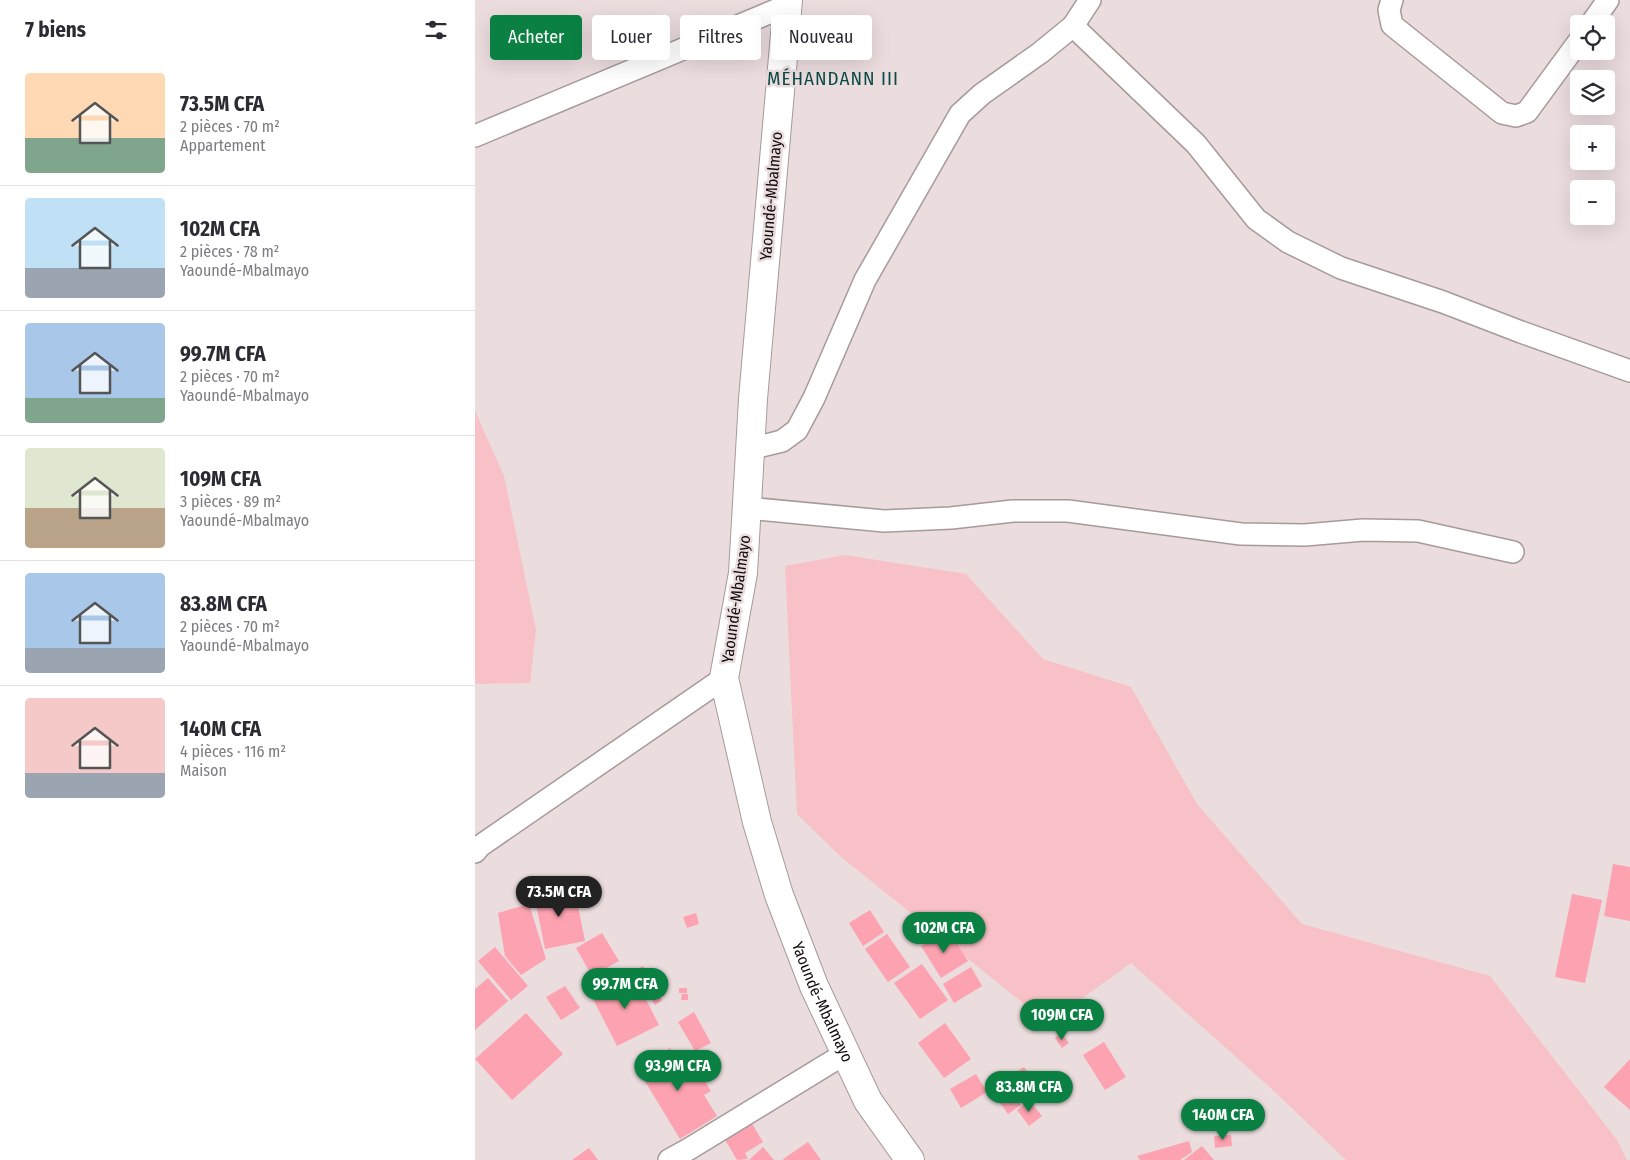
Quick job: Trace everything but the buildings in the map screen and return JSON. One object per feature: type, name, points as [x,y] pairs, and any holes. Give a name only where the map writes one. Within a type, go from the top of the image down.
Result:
[{"type":"highway","name":"Yaoundé-Mbalmayo","points":[[788,3],[753,399],[743,573],[724,678],[757,822],[779,895],[814,986],[868,1101],[910,1160]]},
{"type":"street","points":[[750,449],[781,441],[797,430],[814,398],[865,280],[960,114],[982,94],[1073,26],[1089,0]]},
{"type":"street","points":[[1392,0],[1389,10],[1392,25],[1502,114],[1515,116],[1527,112],[1570,53]]},
{"type":"street","points":[[1597,15],[1608,0]]},
{"type":"street","points":[[475,136],[788,3]]},
{"type":"street","points":[[1073,26],[1196,144],[1256,219],[1288,242],[1341,268],[1443,302],[1630,371]]},
{"type":"street","points":[[747,508],[884,521],[951,518],[1013,511],[1068,511],[1241,534],[1305,535],[1363,530],[1417,531],[1513,552]]},
{"type":"street","points":[[475,852],[480,846],[724,678]]},
{"type":"street","points":[[669,1160],[846,1053]]},
{"type":"shaded area","points":[[475,411],[504,476],[536,630],[530,683],[475,684]]},
{"type":"shaded area","points":[[845,555],[966,574],[1043,659],[1131,687],[1197,804],[1302,924],[1490,976],[1617,1140],[1627,1160],[1346,1160],[1275,1092],[1131,963],[1048,1023],[841,857],[797,814],[785,566]]},
{"type":"district","name":"MÉHANDANN III","points":[[833,78]]}]
